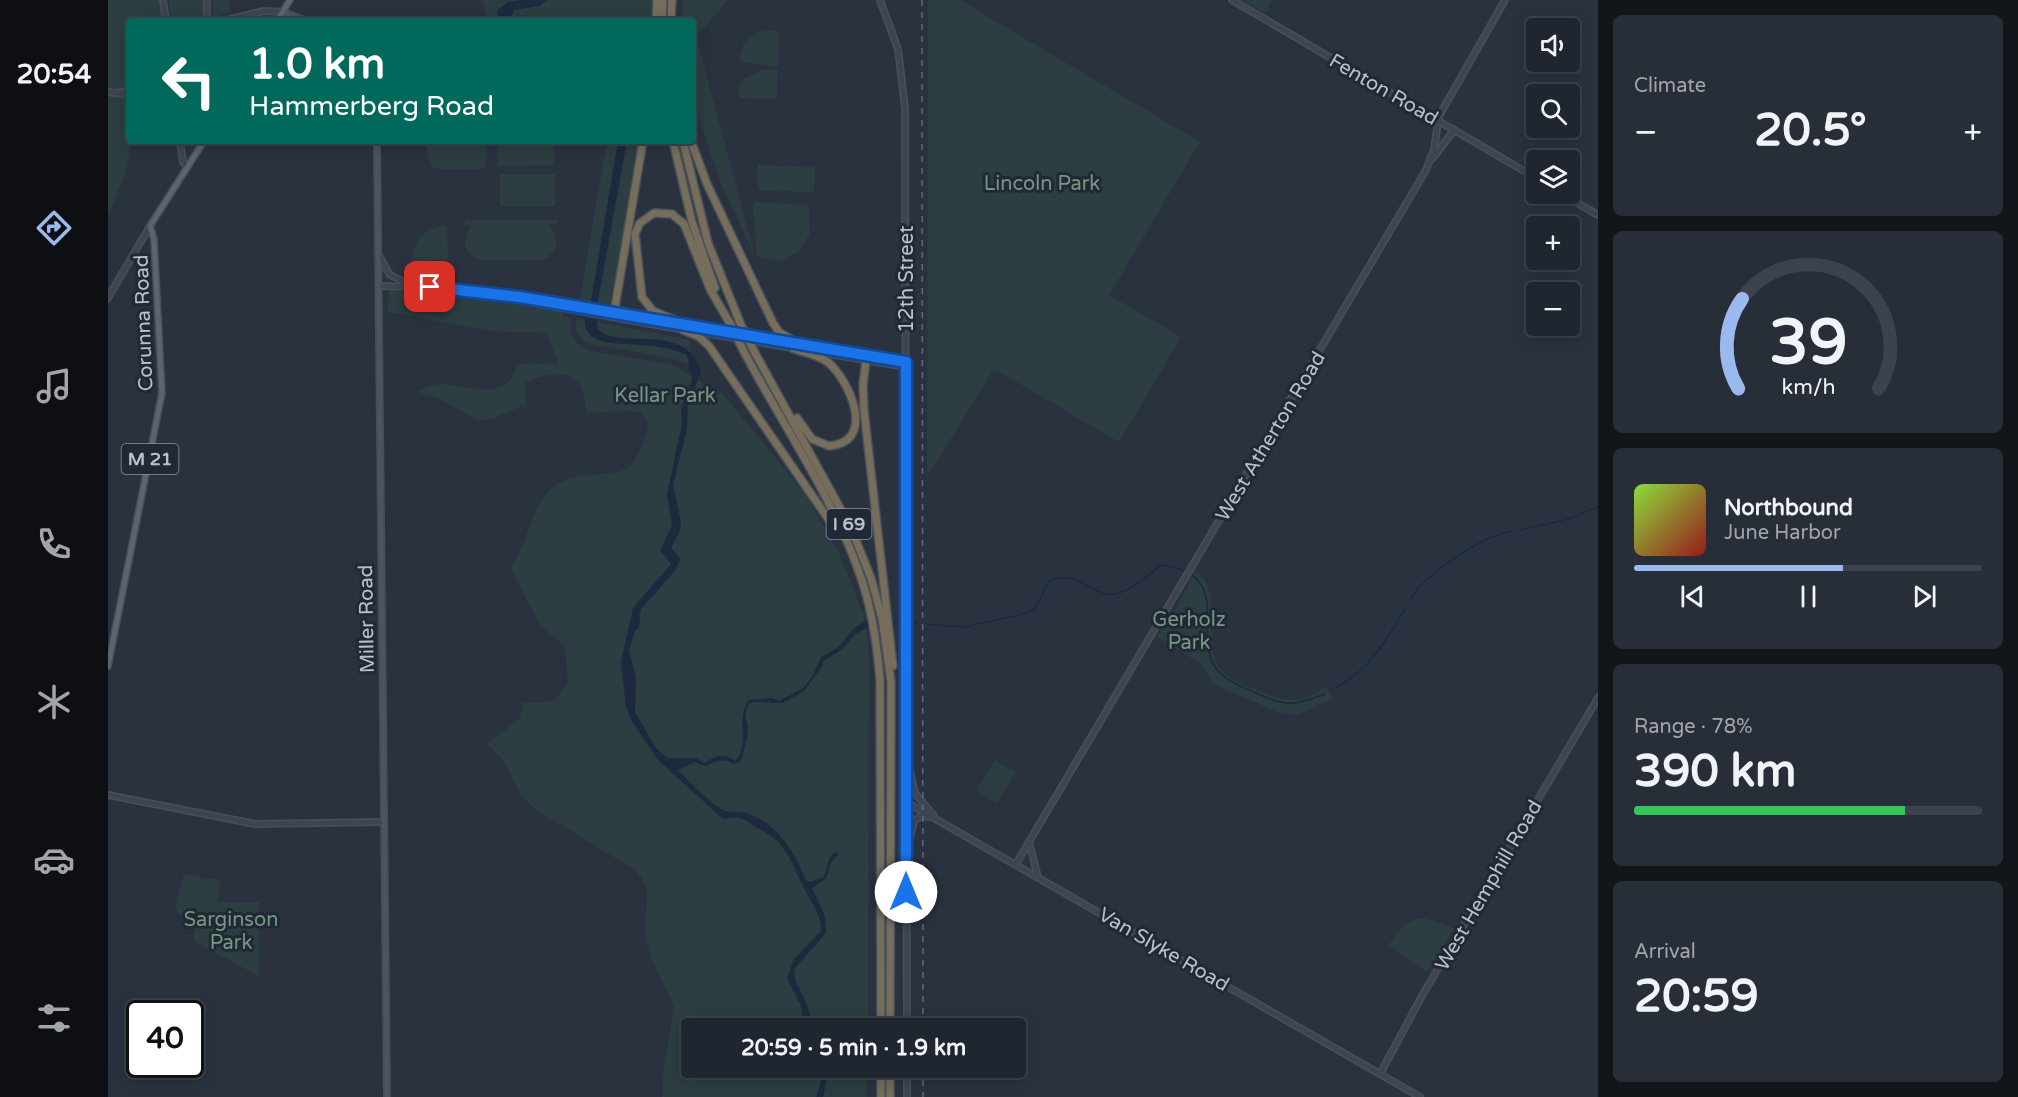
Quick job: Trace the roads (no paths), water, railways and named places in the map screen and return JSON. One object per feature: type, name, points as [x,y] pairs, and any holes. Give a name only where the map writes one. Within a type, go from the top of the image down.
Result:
[{"type":"highway","points":[[656,18],[657,0]]},
{"type":"highway","points":[[662,18],[663,0]]},
{"type":"highway","points":[[671,3],[672,18]]},
{"type":"highway","points":[[616,316],[643,144]]},
{"type":"highway","name":"I 69","points":[[674,144],[695,233],[729,322],[854,558],[872,618],[880,680],[880,1018]]},
{"type":"highway","name":"I 69","points":[[684,144],[708,243],[741,325],[845,516],[863,556],[882,618],[891,682],[890,1018]]},
{"type":"highway","points":[[692,144],[706,184],[773,323],[779,332],[796,346],[835,369],[856,409],[857,422],[851,436],[833,446],[814,441],[804,431],[770,379]]},
{"type":"highway","points":[[729,322],[710,289],[684,224],[672,214],[654,213],[640,223],[635,234],[642,297],[647,307],[685,327],[709,346],[816,498],[854,558]]},
{"type":"highway","points":[[864,358],[864,403],[892,645],[891,682]]},
{"type":"highway","points":[[880,1097],[881,1078]]},
{"type":"highway","points":[[890,1078],[890,1097]]},
{"type":"main road","points":[[279,18],[290,0]]},
{"type":"main road","points":[[283,12],[299,18]]},
{"type":"main road","points":[[150,226],[202,144]]},
{"type":"main road","name":"Miller Road","points":[[377,144],[387,1097]]},
{"type":"main road","name":"Corunna Road","points":[[108,666],[163,383],[154,239],[150,226]]},
{"type":"street","points":[[164,0],[166,18]]},
{"type":"street","points":[[207,0],[207,18]]},
{"type":"street","name":"12th Street","points":[[880,0],[898,49],[904,90],[907,1018]]},
{"type":"street","name":"Fenton Road","points":[[1232,0],[1526,172]]},
{"type":"street","name":"West Atherton Road","points":[[1016,864],[1431,160],[1437,120],[1505,0]]},
{"type":"street","points":[[234,18],[258,12],[283,12]]},
{"type":"street","points":[[111,92],[126,93]]},
{"type":"street","points":[[1431,160],[1454,130]]},
{"type":"street","points":[[180,144],[183,161],[187,166]]},
{"type":"street","points":[[1579,204],[1598,215]]},
{"type":"street","points":[[108,298],[150,226]]},
{"type":"street","points":[[378,254],[390,275],[415,287]]},
{"type":"street","points":[[379,286],[451,288],[493,294],[501,298],[906,364]]},
{"type":"street","name":"West Hemphill Road","points":[[1380,1074],[1429,984],[1598,698]]},
{"type":"street","points":[[906,755],[915,793],[935,818]]},
{"type":"street","points":[[108,795],[255,824],[383,822]]},
{"type":"street","name":"Van Slyke Road","points":[[906,802],[1420,1097]]},
{"type":"street","points":[[906,869],[912,824],[921,816],[935,818]]},
{"type":"street","points":[[1029,842],[1038,877]]},
{"type":"street","points":[[907,1078],[907,1097]]},
{"type":"water","points":[[547,0],[539,6],[514,10],[510,18],[498,18],[497,10],[508,2]]},
{"type":"water","points":[[617,144],[626,144],[597,306],[590,305]]},
{"type":"water","points":[[585,318],[596,320],[598,329],[608,335],[668,341],[682,346],[693,356],[701,372],[688,405],[687,429],[673,485],[681,522],[680,531],[671,548],[681,559],[674,572],[641,609],[639,627],[635,631],[629,650],[636,678],[635,712],[656,748],[667,758],[696,758],[704,763],[723,756],[735,761],[742,748],[743,715],[749,700],[772,698],[779,701],[803,688],[813,676],[821,657],[839,647],[852,630],[867,620],[869,627],[855,634],[843,649],[823,661],[823,665],[804,691],[782,703],[754,702],[748,705],[746,715],[748,732],[740,762],[733,764],[722,760],[705,766],[695,762],[678,770],[719,807],[726,811],[746,813],[776,831],[790,849],[806,880],[810,882],[824,877],[829,859],[835,852],[839,854],[831,862],[826,878],[812,888],[825,916],[826,933],[794,969],[795,981],[805,999],[811,1018],[803,1018],[801,1006],[787,978],[794,959],[821,931],[821,925],[815,908],[787,854],[777,840],[744,820],[723,819],[658,760],[631,720],[626,707],[621,662],[633,608],[671,564],[660,550],[672,526],[667,494],[682,423],[681,408],[692,379],[687,355],[647,345],[605,342],[590,335],[586,328]]},
{"type":"water","points":[[820,1078],[827,1078],[823,1097],[816,1097]]},
{"type":"waterway","points":[[1521,530],[1568,519],[1598,507]]},
{"type":"waterway","points":[[1411,599],[1427,579],[1456,557],[1487,539],[1512,531]]},
{"type":"waterway","points":[[927,624],[964,627],[1028,613],[1036,607],[1049,581],[1060,578],[1075,579],[1103,593],[1118,593],[1138,583],[1161,565],[1185,571],[1198,581],[1205,594],[1211,659],[1220,673],[1242,687],[1283,703],[1297,703],[1325,694]]},
{"type":"waterway","points":[[1336,688],[1368,663],[1405,609]]},
{"type":"waterway","points":[[894,623],[901,619]]},
{"type":"waterway","points":[[911,621],[917,623]]},
{"type":"railway","points":[[922,0],[923,1018]]},
{"type":"railway","points":[[923,1078],[923,1097]]},
{"type":"park label","name":"Lincoln Park","points":[[1042,183]]},
{"type":"park label","name":"Kellar Park","points":[[665,395]]},
{"type":"park label","name":"Gerholz Park","points":[[1189,630]]},
{"type":"park label","name":"Sarginson Park","points":[[231,930]]}]
